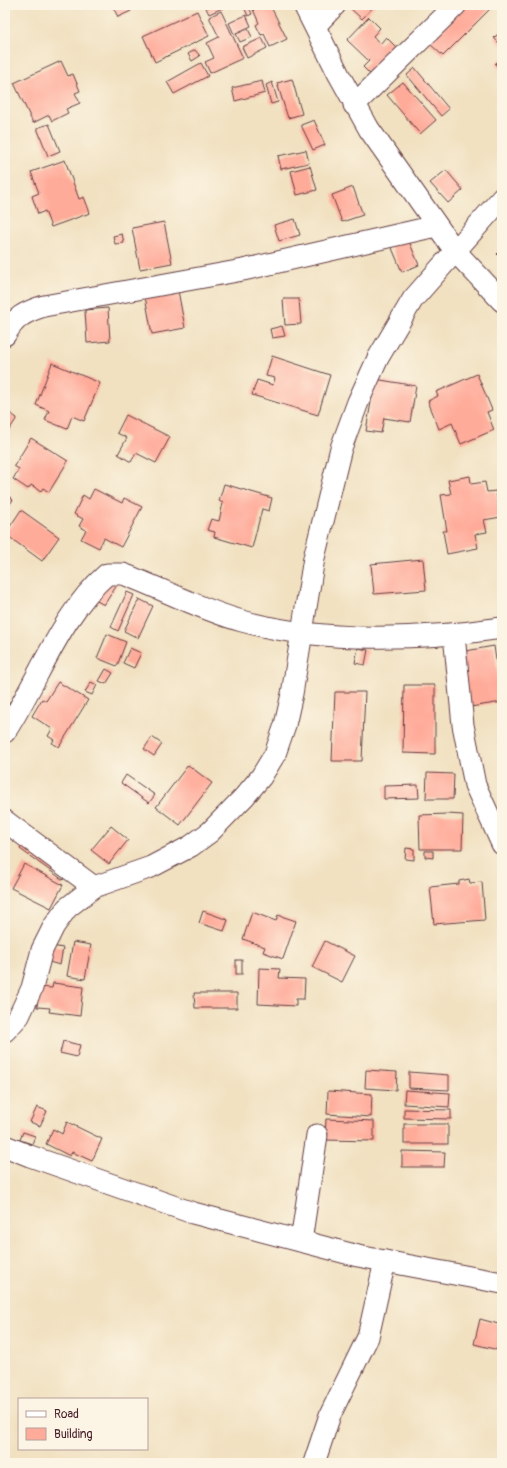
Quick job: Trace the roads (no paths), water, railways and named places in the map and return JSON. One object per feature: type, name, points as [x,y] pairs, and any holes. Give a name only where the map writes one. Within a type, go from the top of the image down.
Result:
[{"type":"street","points":[[304,5],[354,105],[436,226],[455,251],[502,301]]},
{"type":"street","points":[[315,26],[335,5]]},
{"type":"street","points":[[354,105],[456,5]]},
{"type":"street","points":[[5,1031],[19,1016],[29,995],[42,950],[54,926],[67,908],[94,887],[151,867],[172,857],[210,832],[261,777],[275,754],[285,725],[292,694],[303,634],[314,558],[341,448],[358,402],[378,358],[413,299],[502,198]]},
{"type":"street","points":[[5,335],[10,327],[24,313],[44,306],[243,270],[436,226]]},
{"type":"street","points":[[5,732],[19,710],[60,634],[95,584],[107,574],[123,574],[211,611],[242,621],[303,634],[375,636],[454,635],[502,628]]},
{"type":"street","points":[[454,635],[463,725],[475,785],[502,844]]},
{"type":"street","points":[[5,821],[94,887]]},
{"type":"street","points":[[302,1242],[317,1135]]},
{"type":"street","points":[[5,1146],[194,1213],[302,1242],[385,1261],[502,1284]]},
{"type":"street","points":[[314,1463],[330,1415],[368,1337],[385,1261]]}]
